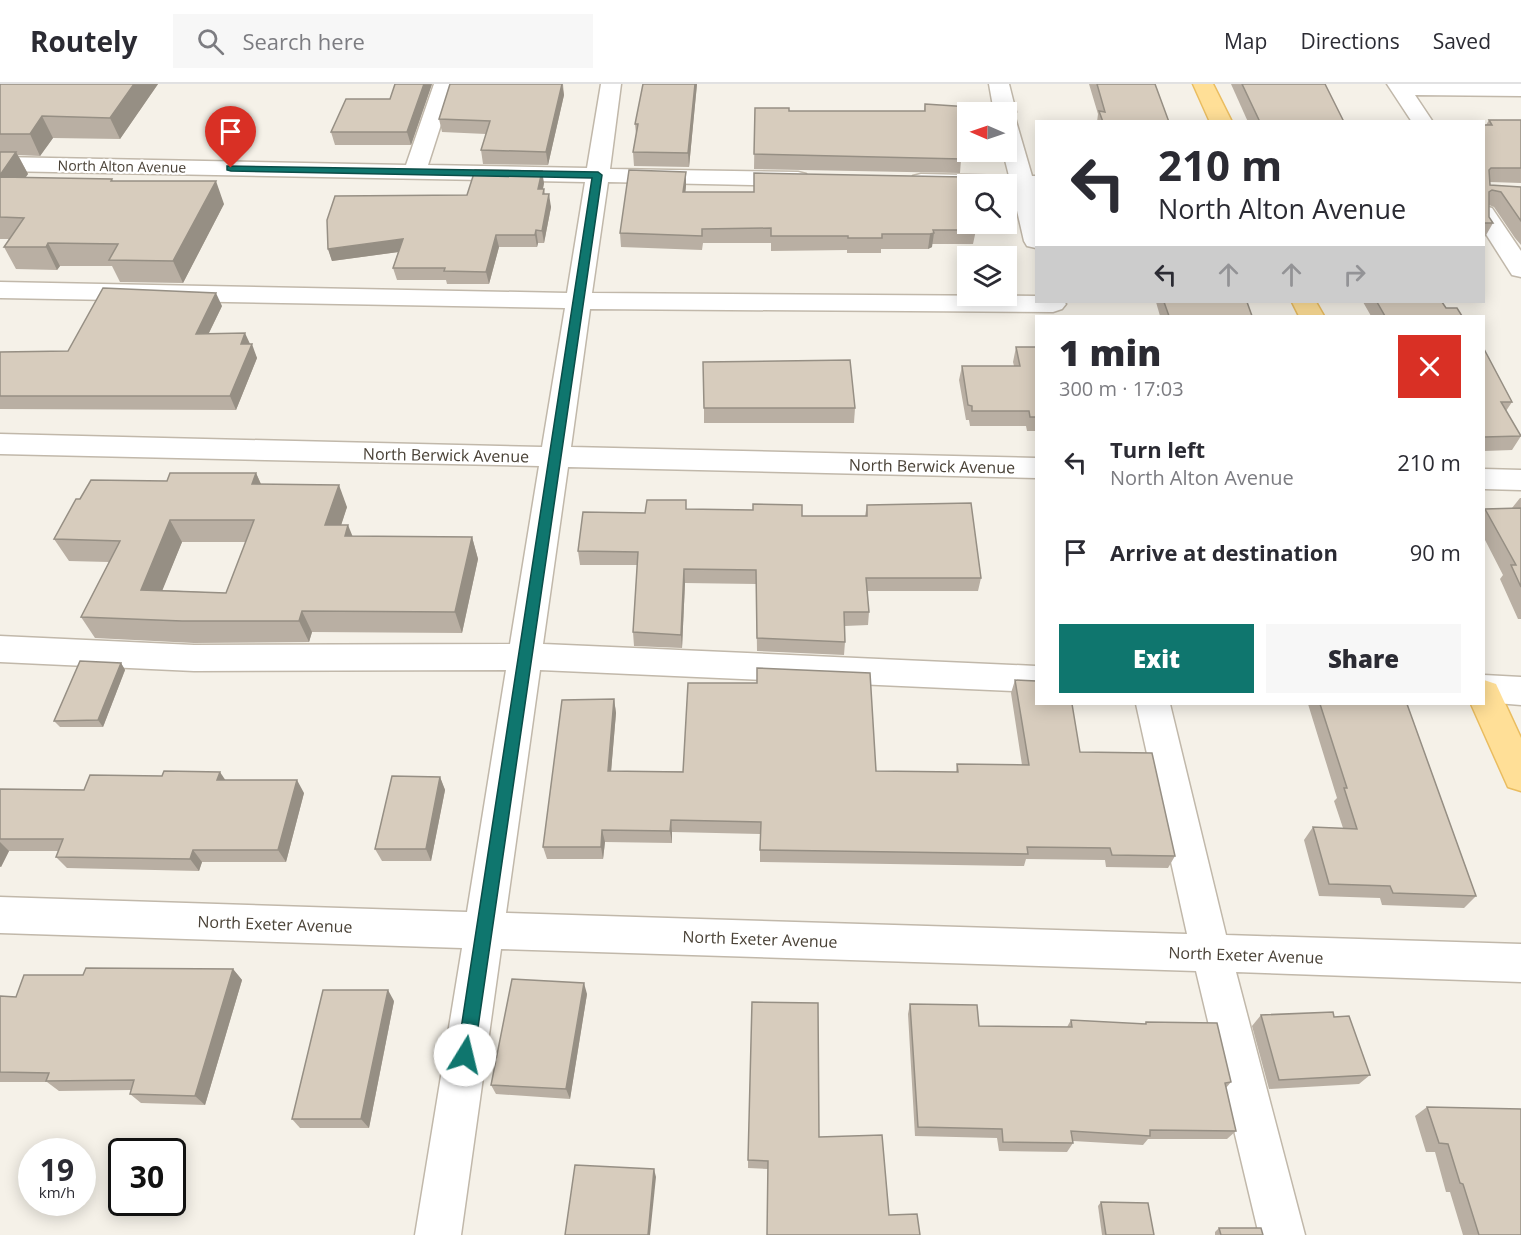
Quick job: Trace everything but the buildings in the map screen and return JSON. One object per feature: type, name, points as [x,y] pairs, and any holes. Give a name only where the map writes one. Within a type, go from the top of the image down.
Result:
[{"type":"main road","points":[[1203,84],[1220,120]]},
{"type":"main road","points":[[1485,694],[1521,776]]},
{"type":"street","points":[[415,172],[444,84]]},
{"type":"street","points":[[438,1235],[612,84]]},
{"type":"street","points":[[999,84],[1003,102]]},
{"type":"street","points":[[1399,86],[1521,90]]},
{"type":"street","points":[[1399,86],[1422,120]]},
{"type":"street","points":[[1017,149],[1029,183],[1035,233]]},
{"type":"street","name":"North Alton Avenue","points":[[0,164],[821,179]]},
{"type":"street","points":[[904,181],[1029,183]]},
{"type":"street","points":[[1485,215],[1521,270]]},
{"type":"street","points":[[0,290],[1054,307]]},
{"type":"street","name":"North Berwick Avenue","points":[[0,444],[1035,468]]},
{"type":"street","points":[[1485,479],[1521,480]]},
{"type":"street","points":[[0,649],[194,658],[525,657],[1035,679]]},
{"type":"street","points":[[1485,692],[1521,691]]},
{"type":"street","points":[[1153,705],[1211,953],[1282,1235]]},
{"type":"street","name":"North Exeter Avenue","points":[[0,915],[1521,963]]},
{"type":"route","points":[[231,168],[598,175],[465,1055]]}]
